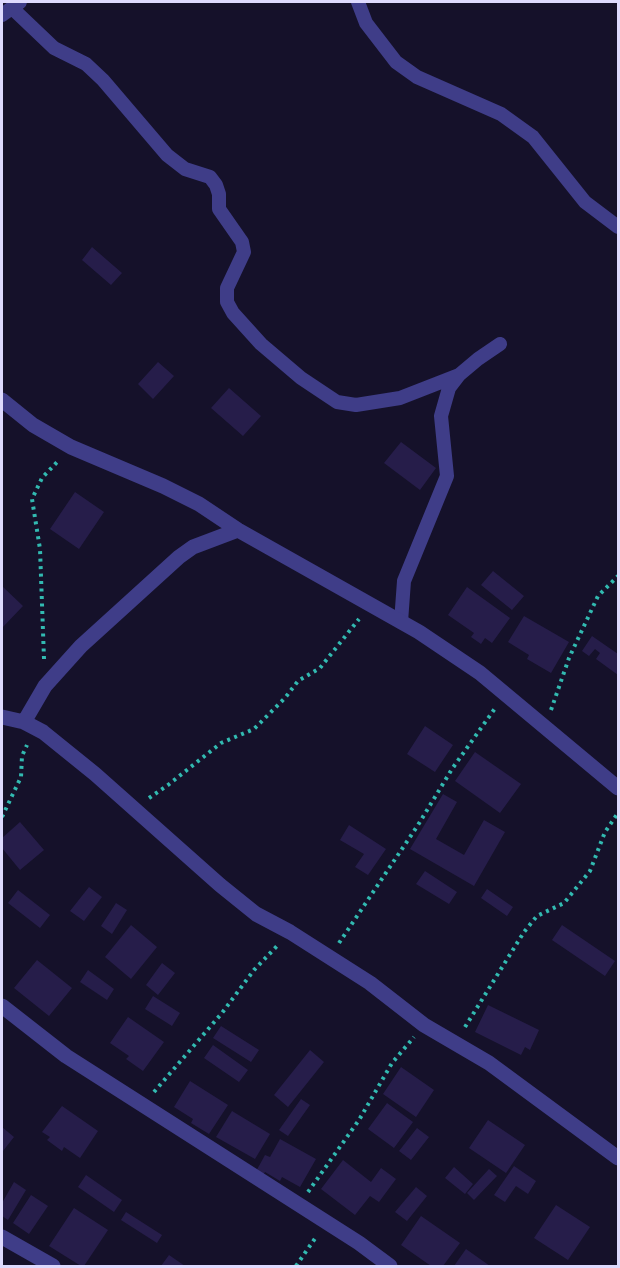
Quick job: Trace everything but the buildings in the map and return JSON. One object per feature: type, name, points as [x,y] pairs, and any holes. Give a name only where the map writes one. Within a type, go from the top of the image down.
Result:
[{"type":"street","points":[[2,400],[33,425],[71,447],[163,486],[198,504],[238,530],[401,622],[480,673],[618,788]]},
{"type":"street","points":[[30,725],[45,686],[81,646],[178,556],[193,547],[238,530]]},
{"type":"street","points":[[2,717],[30,725],[95,774],[256,914],[290,932],[379,990],[424,1026],[489,1063],[618,1158]]},
{"type":"street","points":[[2,1006],[66,1056],[326,1221],[390,1266]]},
{"type":"street","points":[[2,1237],[53,1266]]},
{"type":"lane","points":[[358,2],[366,22],[396,62],[417,77],[501,114],[533,137],[585,202],[618,227]]},
{"type":"lane","points":[[11,8],[54,48],[86,64],[103,80],[166,155],[185,169],[210,177],[219,194],[219,208],[242,242],[244,252],[227,288],[227,302],[233,313],[261,344],[301,378],[337,402],[356,405],[400,398],[459,375]]},
{"type":"lane","points":[[401,622],[404,581],[447,476],[441,416],[449,388],[459,375],[478,358],[500,344]]},
{"type":"path","points":[[45,686],[40,549],[32,499],[42,478],[71,447]]},
{"type":"path","points":[[546,728],[569,658],[585,622],[598,597],[618,576]]},
{"type":"path","points":[[133,808],[168,785],[221,742],[254,729],[285,698],[298,681],[320,668],[370,604]]},
{"type":"path","points":[[329,958],[418,825],[452,769],[506,694]]},
{"type":"path","points":[[2,817],[21,777],[22,756],[30,725]]},
{"type":"path","points":[[456,1044],[469,1019],[524,932],[537,916],[564,903],[590,871],[605,832],[618,813]]},
{"type":"path","points":[[144,1104],[222,1013],[254,970],[290,932]]},
{"type":"path","points":[[299,1204],[359,1120],[392,1063],[424,1026]]},
{"type":"path","points":[[296,1266],[326,1221]]}]
